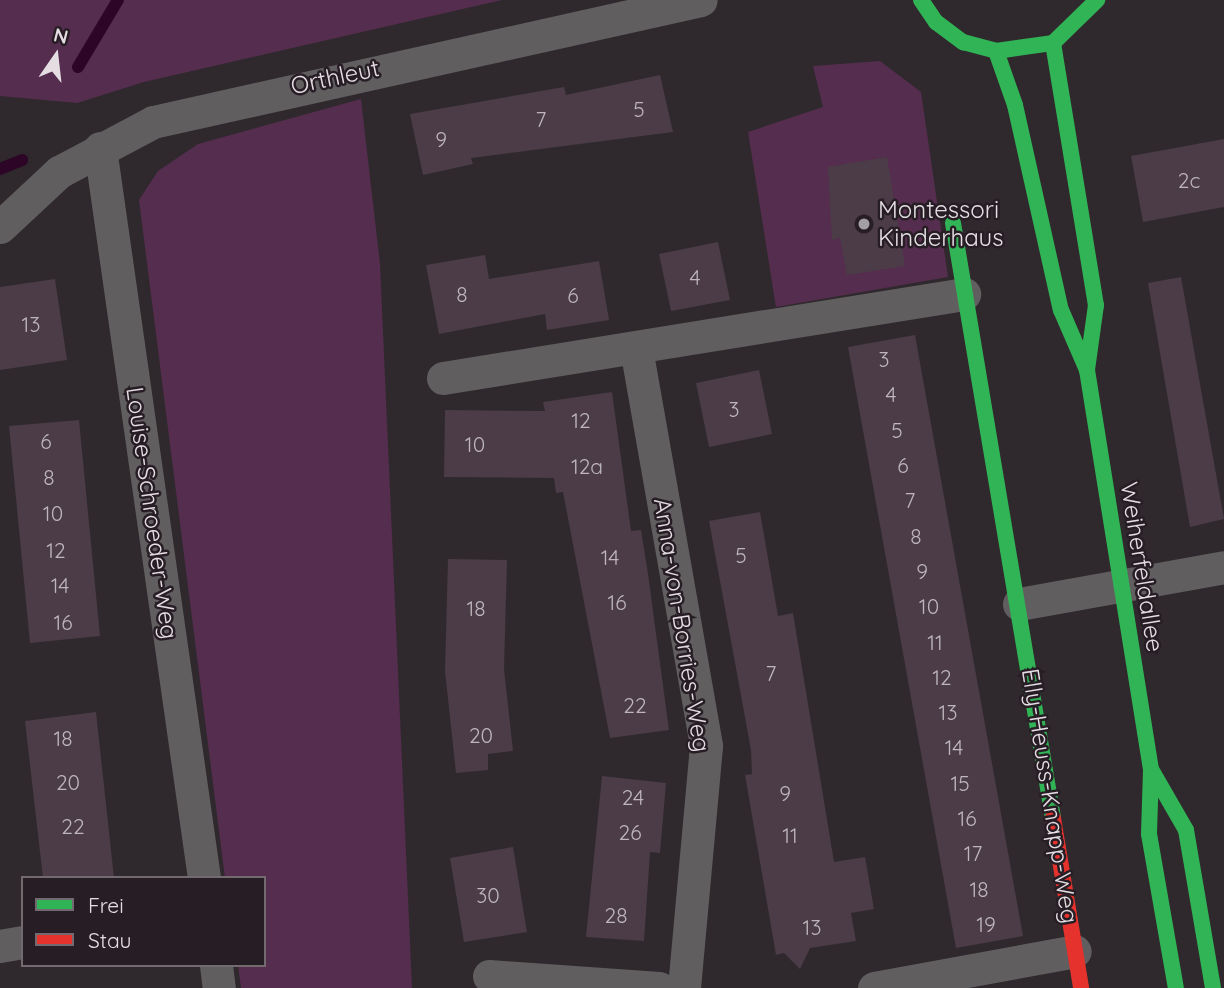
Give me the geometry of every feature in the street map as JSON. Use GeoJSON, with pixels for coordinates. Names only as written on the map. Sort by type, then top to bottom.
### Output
{"type":"FeatureCollection","features":[{"type":"Feature","properties":{"kind":"main road"},"geometry":{"type":"LineString","coordinates":[[921,0],[936,22],[963,42],[996,51],[1053,43],[1075,28],[1097,0]]}},
{"type":"Feature","properties":{"kind":"main road","name":"Weiherfeldallee"},"geometry":{"type":"LineString","coordinates":[[1053,43],[1096,305],[1087,370]]}},
{"type":"Feature","properties":{"kind":"main road","name":"Weiherfeldallee"},"geometry":{"type":"LineString","coordinates":[[996,51],[1015,105],[1060,310],[1087,370],[1151,770],[1149,834],[1177,988]]}},
{"type":"Feature","properties":{"kind":"main road","name":"Elly-Heuss-Knapp-Weg"},"geometry":{"type":"LineString","coordinates":[[953,223],[1019,604],[1081,988]]}},
{"type":"Feature","properties":{"kind":"main road","name":"Weiherfeldallee"},"geometry":{"type":"LineString","coordinates":[[1151,770],[1186,830],[1213,988]]}},
{"type":"Feature","properties":{"kind":"street","name":"Orthleut"},"geometry":{"type":"LineString","coordinates":[[0,227],[59,172],[153,122],[264,93],[701,0]]}},
{"type":"Feature","properties":{"kind":"street","name":"Louise-Schroeder-Weg"},"geometry":{"type":"LineString","coordinates":[[100,148],[204,876]]}},
{"type":"Feature","properties":{"kind":"street"},"geometry":{"type":"LineString","coordinates":[[443,378],[964,294]]}},
{"type":"Feature","properties":{"kind":"street","name":"Anna-von-Borries-Weg"},"geometry":{"type":"LineString","coordinates":[[636,348],[706,746],[684,988]]}},
{"type":"Feature","properties":{"kind":"street"},"geometry":{"type":"LineString","coordinates":[[1019,604],[1224,567]]}},
{"type":"Feature","properties":{"kind":"street"},"geometry":{"type":"LineString","coordinates":[[0,946],[21,942]]}},
{"type":"Feature","properties":{"kind":"street"},"geometry":{"type":"LineString","coordinates":[[874,988],[1075,951]]}},
{"type":"Feature","properties":{"kind":"street"},"geometry":{"type":"LineString","coordinates":[[216,967],[219,988]]}},
{"type":"Feature","properties":{"kind":"street"},"geometry":{"type":"LineString","coordinates":[[489,976],[659,988]]}},
{"type":"Feature","properties":{"kind":"shaded area"},"geometry":{"type":"Polygon","coordinates":[[[0,0],[502,0],[144,82],[77,103],[0,96],[0,0]]]}},
{"type":"Feature","properties":{"kind":"shaded area"},"geometry":{"type":"Polygon","coordinates":[[[880,61],[921,92],[948,277],[776,307],[748,132],[823,107],[813,66],[880,61]]]}},
{"type":"Feature","properties":{"kind":"shaded area"},"geometry":{"type":"Polygon","coordinates":[[[361,99],[380,264],[412,988],[241,988],[238,967],[266,967],[266,876],[225,876],[139,200],[158,171],[198,144],[361,99]]]}},
{"type":"Feature","properties":{"kind":"building"},"geometry":{"type":"Polygon","coordinates":[[[660,75],[673,132],[471,158],[473,164],[423,175],[410,114],[564,87],[566,95],[660,75]]]}},
{"type":"Feature","properties":{"kind":"building"},"geometry":{"type":"Polygon","coordinates":[[[1224,139],[1224,207],[1143,222],[1131,156],[1224,139]]]}},
{"type":"Feature","properties":{"kind":"building","name":"Montessori Kinderhaus"},"geometry":{"type":"Polygon","coordinates":[[[887,157],[905,266],[847,275],[840,238],[832,240],[828,167],[887,157]]]}},
{"type":"Feature","properties":{"kind":"building"},"geometry":{"type":"Polygon","coordinates":[[[718,242],[730,300],[671,311],[659,254],[718,242]]]}},
{"type":"Feature","properties":{"kind":"building"},"geometry":{"type":"Polygon","coordinates":[[[485,255],[489,279],[599,261],[609,320],[547,330],[545,314],[439,334],[426,265],[485,255]]]}},
{"type":"Feature","properties":{"kind":"building"},"geometry":{"type":"Polygon","coordinates":[[[1181,277],[1224,519],[1190,527],[1148,283],[1181,277]]]}},
{"type":"Feature","properties":{"kind":"building"},"geometry":{"type":"Polygon","coordinates":[[[55,279],[67,360],[0,370],[0,287],[55,279]]]}},
{"type":"Feature","properties":{"kind":"building"},"geometry":{"type":"Polygon","coordinates":[[[915,335],[1023,936],[956,948],[848,347],[915,335]]]}},
{"type":"Feature","properties":{"kind":"building"},"geometry":{"type":"Polygon","coordinates":[[[759,370],[772,434],[709,447],[696,383],[759,370]]]}},
{"type":"Feature","properties":{"kind":"building"},"geometry":{"type":"Polygon","coordinates":[[[612,392],[631,531],[641,530],[669,730],[610,738],[563,492],[556,493],[554,478],[444,477],[445,410],[545,411],[543,402],[612,392]]]}},
{"type":"Feature","properties":{"kind":"building"},"geometry":{"type":"Polygon","coordinates":[[[79,420],[100,636],[30,643],[9,426],[79,420]]]}},
{"type":"Feature","properties":{"kind":"building"},"geometry":{"type":"Polygon","coordinates":[[[760,512],[778,616],[793,613],[834,862],[865,857],[874,909],[851,913],[856,941],[810,948],[800,969],[784,953],[776,955],[745,775],[752,774],[751,750],[709,521],[760,512]]]}},
{"type":"Feature","properties":{"kind":"building"},"geometry":{"type":"Polygon","coordinates":[[[448,559],[507,560],[504,669],[513,751],[488,754],[488,770],[456,773],[445,671],[448,559]]]}},
{"type":"Feature","properties":{"kind":"building"},"geometry":{"type":"Polygon","coordinates":[[[96,712],[114,876],[43,876],[25,721],[96,712]]]}},
{"type":"Feature","properties":{"kind":"building"},"geometry":{"type":"Polygon","coordinates":[[[602,776],[666,783],[660,853],[650,852],[644,941],[586,937],[602,776]]]}},
{"type":"Feature","properties":{"kind":"building"},"geometry":{"type":"Polygon","coordinates":[[[513,847],[527,932],[464,942],[450,858],[513,847]]]}},
{"type":"Feature","properties":{"kind":"waterway"},"geometry":{"type":"LineString","coordinates":[[78,67],[118,0]]}},
{"type":"Feature","properties":{"kind":"waterway"},"geometry":{"type":"LineString","coordinates":[[0,169],[22,160]]}},
{"type":"Feature","properties":{"kind":"traffic: fast"},"geometry":{"type":"LineString","coordinates":[[921,0],[936,22],[963,42],[996,51],[1053,43],[1097,0]]}},
{"type":"Feature","properties":{"kind":"traffic: fast"},"geometry":{"type":"LineString","coordinates":[[1053,43],[1096,305],[1087,370]]}},
{"type":"Feature","properties":{"kind":"traffic: fast"},"geometry":{"type":"LineString","coordinates":[[996,51],[1015,105],[1061,310],[1087,370],[1151,770],[1149,834],[1176,988]]}},
{"type":"Feature","properties":{"kind":"traffic: fast"},"geometry":{"type":"LineString","coordinates":[[953,223],[1053,818]]}},
{"type":"Feature","properties":{"kind":"traffic: fast"},"geometry":{"type":"LineString","coordinates":[[1152,771],[1186,830],[1213,988]]}},
{"type":"Feature","properties":{"kind":"traffic: jam"},"geometry":{"type":"LineString","coordinates":[[1053,818],[1081,988]]}},
{"type":"Feature","properties":{"kind":"place","name":"Montessori Kinderhaus"},"geometry":{"type":"Point","coordinates":[864,224]}}]}
